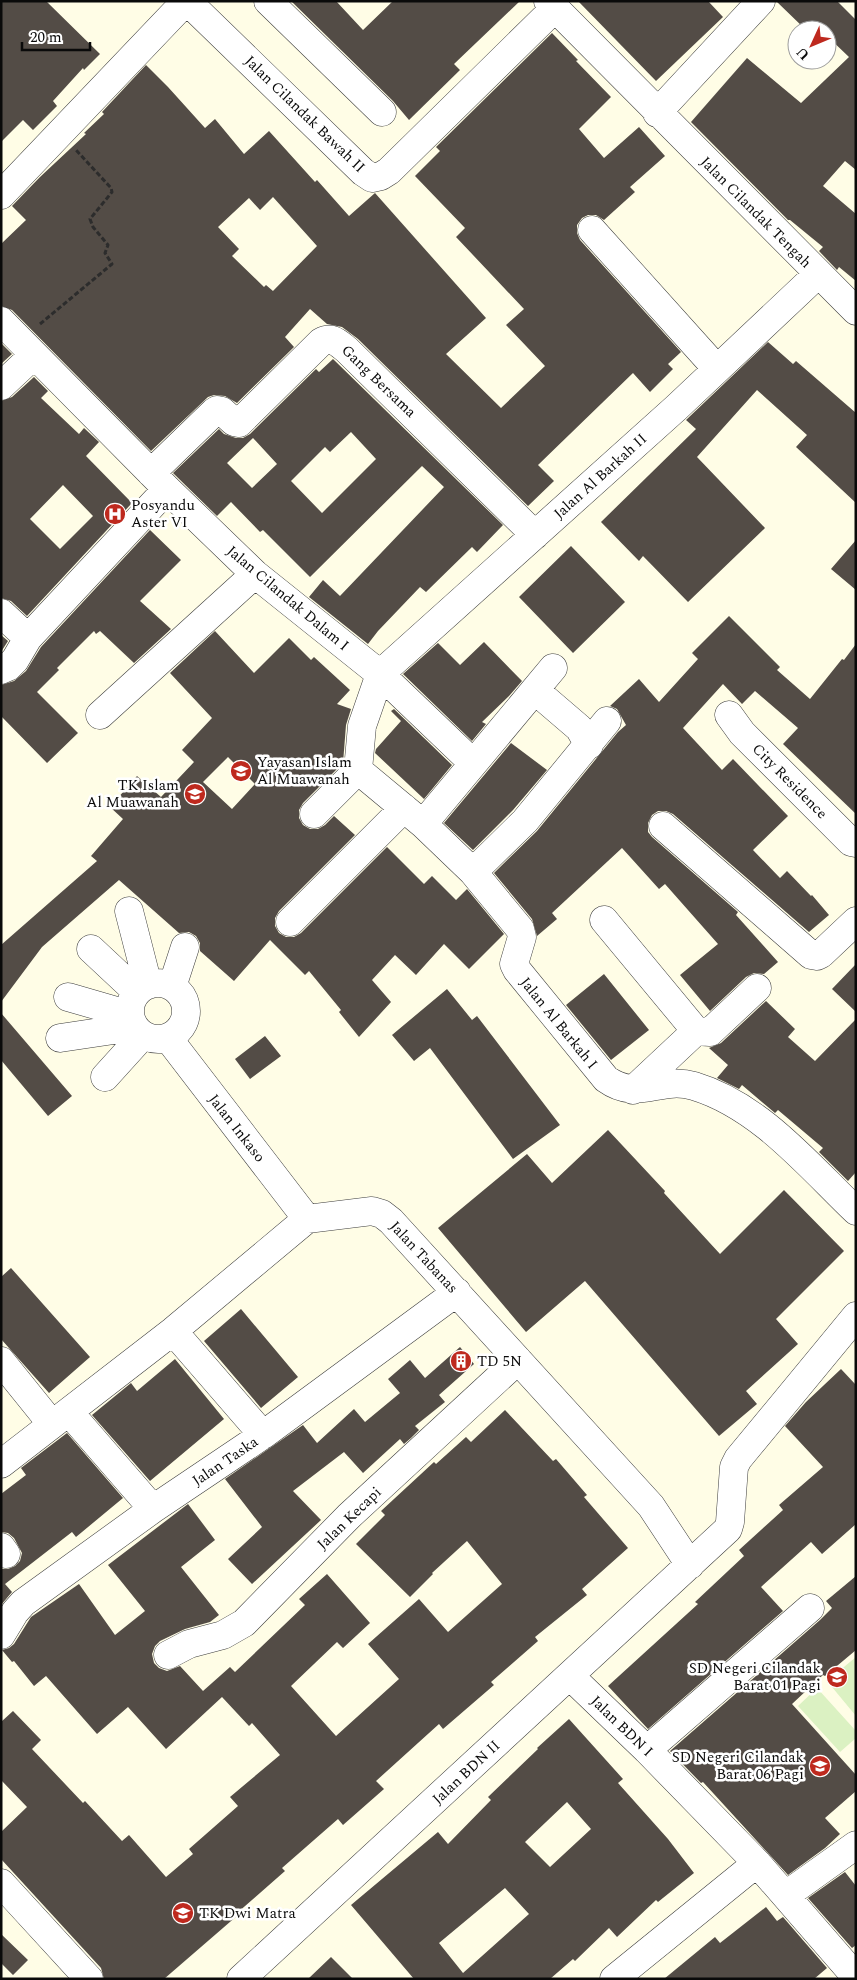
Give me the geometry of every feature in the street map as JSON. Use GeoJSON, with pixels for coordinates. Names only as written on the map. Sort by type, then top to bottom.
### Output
{"type":"FeatureCollection","features":[{"type":"Feature","properties":{"kind":"street","name":"Jalan Cilandak Bawah II"},"geometry":{"type":"LineString","coordinates":[[186,1],[363,172],[372,178],[381,176],[389,171],[551,5]]}},
{"type":"Feature","properties":{"kind":"street"},"geometry":{"type":"LineString","coordinates":[[1,195],[186,1]]}},
{"type":"Feature","properties":{"kind":"street"},"geometry":{"type":"LineString","coordinates":[[268,1],[382,112]]}},
{"type":"Feature","properties":{"kind":"street"},"geometry":{"type":"LineString","coordinates":[[658,113],[761,1]]}},
{"type":"Feature","properties":{"kind":"street","name":"Jalan Cilandak Tengah"},"geometry":{"type":"LineString","coordinates":[[551,5],[856,311]]}},
{"type":"Feature","properties":{"kind":"street"},"geometry":{"type":"LineString","coordinates":[[592,230],[717,369]]}},
{"type":"Feature","properties":{"kind":"street","name":"Jalan Al Barkah II"},"geometry":{"type":"LineString","coordinates":[[380,674],[717,369],[818,274]]}},
{"type":"Feature","properties":{"kind":"street","name":"Jalan Cilandak Dalam I"},"geometry":{"type":"LineString","coordinates":[[1,321],[159,481],[255,574],[380,674],[474,763]]}},
{"type":"Feature","properties":{"kind":"street","name":"Gang Bersama"},"geometry":{"type":"LineString","coordinates":[[159,481],[214,412],[217,410],[222,411],[234,422],[239,422],[321,342],[328,338],[333,339],[354,356],[535,534]]}},
{"type":"Feature","properties":{"kind":"street"},"geometry":{"type":"LineString","coordinates":[[1,386],[27,348]]}},
{"type":"Feature","properties":{"kind":"street"},"geometry":{"type":"LineString","coordinates":[[1,670],[15,660],[28,638],[159,481]]}},
{"type":"Feature","properties":{"kind":"street"},"geometry":{"type":"LineString","coordinates":[[100,715],[255,574]]}},
{"type":"Feature","properties":{"kind":"street"},"geometry":{"type":"LineString","coordinates":[[1,613],[28,638]]}},
{"type":"Feature","properties":{"kind":"street"},"geometry":{"type":"LineString","coordinates":[[290,922],[474,763],[553,668]]}},
{"type":"Feature","properties":{"kind":"street"},"geometry":{"type":"LineString","coordinates":[[314,814],[358,770],[362,726],[380,674]]}},
{"type":"Feature","properties":{"kind":"street"},"geometry":{"type":"LineString","coordinates":[[544,698],[579,728],[589,745]]}},
{"type":"Feature","properties":{"kind":"street","name":"City Residence"},"geometry":{"type":"LineString","coordinates":[[729,714],[742,733],[851,842],[856,843]]}},
{"type":"Feature","properties":{"kind":"street"},"geometry":{"type":"LineString","coordinates":[[473,872],[525,821],[608,721]]}},
{"type":"Feature","properties":{"kind":"street","name":"Jalan Al Barkah I"},"geometry":{"type":"LineString","coordinates":[[358,770],[413,816],[473,872],[522,932],[514,958],[517,970],[606,1078],[613,1084],[633,1090]]}},
{"type":"Feature","properties":{"kind":"street"},"geometry":{"type":"LineString","coordinates":[[663,826],[811,955],[817,956],[821,954],[856,921]]}},
{"type":"Feature","properties":{"kind":"street"},"geometry":{"type":"LineString","coordinates":[[129,911],[147,1011]]}},
{"type":"Feature","properties":{"kind":"street"},"geometry":{"type":"LineString","coordinates":[[604,920],[696,1031],[710,1032],[757,988]]}},
{"type":"Feature","properties":{"kind":"street"},"geometry":{"type":"LineString","coordinates":[[105,1078],[185,948]]}},
{"type":"Feature","properties":{"kind":"street"},"geometry":{"type":"LineString","coordinates":[[91,949],[147,1011]]}},
{"type":"Feature","properties":{"kind":"street"},"geometry":{"type":"LineString","coordinates":[[68,997],[147,1011]]}},
{"type":"Feature","properties":{"kind":"street"},"geometry":{"type":"LineString","coordinates":[[60,1038],[147,1011]]}},
{"type":"Feature","properties":{"kind":"street","name":"Jalan Inkaso"},"geometry":{"type":"LineString","coordinates":[[147,1011],[307,1219]]}},
{"type":"Feature","properties":{"kind":"street"},"geometry":{"type":"LineString","coordinates":[[633,1090],[696,1031]]}},
{"type":"Feature","properties":{"kind":"street"},"geometry":{"type":"LineString","coordinates":[[633,1090],[674,1083],[692,1086],[724,1098],[762,1123],[782,1140],[856,1211]]}},
{"type":"Feature","properties":{"kind":"street","name":"Jalan Tabanas"},"geometry":{"type":"LineString","coordinates":[[307,1219],[372,1211],[382,1214],[457,1292],[651,1506],[690,1564]]}},
{"type":"Feature","properties":{"kind":"street"},"geometry":{"type":"LineString","coordinates":[[8,1450],[60,1418],[173,1331],[307,1219]]}},
{"type":"Feature","properties":{"kind":"street","name":"Jalan Taska"},"geometry":{"type":"LineString","coordinates":[[1,1635],[23,1603],[153,1508],[263,1436],[457,1292]]}},
{"type":"Feature","properties":{"kind":"street","name":"Jalan BDN II"},"geometry":{"type":"LineString","coordinates":[[241,1979],[728,1529],[734,1467],[738,1459],[856,1316]]}},
{"type":"Feature","properties":{"kind":"street"},"geometry":{"type":"LineString","coordinates":[[173,1331],[263,1436]]}},
{"type":"Feature","properties":{"kind":"street","name":"Jalan Kecapi"},"geometry":{"type":"LineString","coordinates":[[168,1656],[190,1644],[223,1636],[244,1624],[349,1516],[518,1360]]}},
{"type":"Feature","properties":{"kind":"street"},"geometry":{"type":"LineString","coordinates":[[1,1362],[153,1508]]}},
{"type":"Feature","properties":{"kind":"street"},"geometry":{"type":"LineString","coordinates":[[647,1750],[810,1608]]}},
{"type":"Feature","properties":{"kind":"street","name":"Jalan BDN I"},"geometry":{"type":"LineString","coordinates":[[570,1676],[647,1750],[757,1863],[856,1977]]}},
{"type":"Feature","properties":{"kind":"street"},"geometry":{"type":"LineString","coordinates":[[786,1895],[856,1845]]}},
{"type":"Feature","properties":{"kind":"street"},"geometry":{"type":"LineString","coordinates":[[614,1979],[757,1863]]}},
{"type":"Feature","properties":{"kind":"street"},"geometry":{"type":"LineString","coordinates":[[1,1883],[89,1979]]}},
{"type":"Feature","properties":{"kind":"path"},"geometry":{"type":"LineString","coordinates":[[27,348],[112,264],[105,252],[108,245],[93,227],[90,219],[112,192],[111,188],[84,157],[59,133]]}},
{"type":"Feature","properties":{"kind":"green space"},"geometry":{"type":"Polygon","coordinates":[[[856,1657],[856,1716],[827,1681],[856,1657]]]}},
{"type":"Feature","properties":{"kind":"green space"},"geometry":{"type":"Polygon","coordinates":[[[817,1688],[856,1731],[856,1738],[840,1752],[798,1706],[817,1688]]]}},
{"type":"Feature","properties":{"kind":"building"},"geometry":{"type":"Polygon","coordinates":[[[1,1],[46,1],[100,54],[84,70],[83,68],[53,101],[57,106],[33,130],[23,120],[1,142],[1,1]]]}},
{"type":"Feature","properties":{"kind":"building"},"geometry":{"type":"Polygon","coordinates":[[[291,1],[336,1],[363,30],[393,1],[520,1],[454,64],[460,70],[409,120],[393,101],[291,1]]]}},
{"type":"Feature","properties":{"kind":"building"},"geometry":{"type":"Polygon","coordinates":[[[578,1],[708,1],[723,17],[656,81],[578,1]]]}},
{"type":"Feature","properties":{"kind":"building"},"geometry":{"type":"Polygon","coordinates":[[[776,1],[837,1],[856,20],[856,170],[845,161],[823,186],[856,214],[856,281],[839,267],[837,270],[819,251],[823,247],[788,220],[691,122],[747,58],[801,103],[849,57],[837,46],[837,20],[796,20],[776,1]]]}},
{"type":"Feature","properties":{"kind":"building"},"geometry":{"type":"Polygon","coordinates":[[[552,33],[611,97],[579,129],[604,158],[639,127],[665,156],[630,187],[635,192],[604,220],[596,215],[588,215],[582,218],[577,225],[577,233],[580,240],[681,352],[668,364],[673,369],[650,392],[633,373],[538,465],[554,481],[528,506],[358,339],[342,327],[327,324],[310,309],[285,337],[294,347],[237,403],[225,396],[214,395],[208,397],[151,451],[12,310],[1,306],[1,244],[26,220],[12,206],[86,134],[84,133],[104,114],[102,112],[146,65],[205,128],[215,119],[244,154],[269,131],[349,216],[375,193],[486,318],[446,354],[501,408],[545,366],[506,325],[524,309],[456,237],[465,228],[415,176],[440,151],[436,147],[552,33]],[[273,197],[260,210],[249,198],[218,227],[239,249],[232,256],[264,287],[266,285],[273,291],[317,246],[273,197]]]}},
{"type":"Feature","properties":{"kind":"building"},"geometry":{"type":"Polygon","coordinates":[[[768,342],[793,364],[796,361],[856,413],[856,503],[796,447],[807,435],[757,390],[697,457],[765,528],[688,602],[643,556],[639,561],[601,522],[696,429],[686,420],[768,342]]]}},
{"type":"Feature","properties":{"kind":"building"},"geometry":{"type":"Polygon","coordinates":[[[1,343],[12,354],[1,364],[1,343]]]}},
{"type":"Feature","properties":{"kind":"building"},"geometry":{"type":"Polygon","coordinates":[[[333,359],[503,525],[477,552],[472,547],[426,592],[420,587],[368,644],[309,597],[323,580],[340,596],[444,487],[422,466],[310,577],[263,530],[260,532],[231,502],[217,516],[173,473],[219,429],[224,434],[236,438],[243,438],[250,434],[316,369],[319,372],[333,359]],[[351,432],[330,452],[325,447],[291,481],[322,513],[376,459],[351,432]],[[253,438],[227,463],[252,488],[277,464],[253,438]]]}},
{"type":"Feature","properties":{"kind":"building"},"geometry":{"type":"Polygon","coordinates":[[[34,377],[48,391],[41,398],[79,434],[84,428],[99,442],[86,456],[132,503],[27,616],[11,601],[1,598],[1,401],[12,397],[34,377]],[[63,485],[30,519],[60,549],[93,516],[63,485]]]}},
{"type":"Feature","properties":{"kind":"building"},"geometry":{"type":"Polygon","coordinates":[[[150,530],[181,560],[140,601],[171,629],[134,663],[100,631],[96,634],[94,631],[57,668],[59,670],[37,692],[78,733],[47,763],[1,716],[1,685],[14,681],[26,671],[41,647],[150,530]]]}},
{"type":"Feature","properties":{"kind":"building"},"geometry":{"type":"Polygon","coordinates":[[[856,540],[856,590],[831,569],[856,540]]]}},
{"type":"Feature","properties":{"kind":"building"},"geometry":{"type":"Polygon","coordinates":[[[571,546],[625,602],[573,653],[519,597],[571,546]]]}},
{"type":"Feature","properties":{"kind":"building"},"geometry":{"type":"Polygon","coordinates":[[[729,616],[780,667],[777,670],[810,699],[856,644],[856,814],[783,744],[798,728],[755,691],[742,704],[723,684],[683,728],[722,770],[733,759],[788,816],[753,850],[780,878],[787,871],[812,895],[829,915],[809,932],[673,814],[666,811],[658,811],[652,815],[648,823],[648,832],[652,837],[738,912],[736,915],[778,962],[764,974],[754,973],[746,977],[710,1011],[680,975],[718,944],[665,884],[659,889],[622,848],[552,913],[557,919],[537,936],[532,919],[494,873],[537,831],[618,732],[626,725],[617,709],[610,706],[639,679],[659,702],[698,659],[692,653],[729,616]]]}},
{"type":"Feature","properties":{"kind":"building"},"geometry":{"type":"Polygon","coordinates":[[[215,631],[254,673],[289,638],[311,660],[314,657],[350,690],[337,704],[351,709],[346,725],[343,763],[303,803],[299,810],[299,818],[303,825],[310,829],[318,829],[334,816],[355,835],[279,911],[275,918],[275,926],[279,933],[286,937],[294,937],[301,933],[387,847],[424,884],[432,876],[456,900],[467,889],[504,934],[469,969],[444,944],[416,975],[395,955],[372,980],[391,1002],[359,1037],[339,1012],[341,1010],[309,971],[305,975],[270,940],[234,981],[200,951],[200,943],[196,936],[189,932],[179,933],[119,880],[42,947],[1,1002],[1,945],[97,861],[91,856],[123,819],[110,807],[137,776],[161,797],[194,762],[182,750],[212,718],[170,673],[215,631]],[[228,757],[203,782],[232,809],[255,784],[228,757]]]}},
{"type":"Feature","properties":{"kind":"building"},"geometry":{"type":"Polygon","coordinates":[[[1,635],[8,641],[1,652],[1,635]]]}},
{"type":"Feature","properties":{"kind":"building"},"geometry":{"type":"Polygon","coordinates":[[[484,642],[522,681],[482,722],[486,724],[472,741],[403,674],[438,643],[460,665],[484,642]]]}},
{"type":"Feature","properties":{"kind":"building"},"geometry":{"type":"Polygon","coordinates":[[[394,709],[452,765],[424,799],[375,753],[376,749],[401,721],[391,711],[394,709]]]}},
{"type":"Feature","properties":{"kind":"building"},"geometry":{"type":"Polygon","coordinates":[[[511,743],[547,770],[513,810],[473,850],[444,823],[511,743]]]}},
{"type":"Feature","properties":{"kind":"building"},"geometry":{"type":"Polygon","coordinates":[[[856,964],[856,1012],[832,989],[856,964]]]}},
{"type":"Feature","properties":{"kind":"building"},"geometry":{"type":"Polygon","coordinates":[[[604,974],[649,1030],[611,1060],[566,1005],[604,974]]]}},
{"type":"Feature","properties":{"kind":"building"},"geometry":{"type":"Polygon","coordinates":[[[447,989],[472,1020],[477,1016],[560,1125],[513,1159],[430,1048],[414,1061],[392,1035],[447,989]]]}},
{"type":"Feature","properties":{"kind":"building"},"geometry":{"type":"Polygon","coordinates":[[[766,1001],[795,1029],[788,1037],[815,1061],[856,1019],[856,1172],[848,1181],[819,1152],[823,1148],[778,1110],[775,1113],[742,1085],[739,1089],[717,1078],[728,1065],[709,1048],[721,1043],[766,1001]]]}},
{"type":"Feature","properties":{"kind":"building"},"geometry":{"type":"Polygon","coordinates":[[[1,1013],[72,1096],[48,1116],[1,1060],[1,1013]]]}},
{"type":"Feature","properties":{"kind":"building"},"geometry":{"type":"Polygon","coordinates":[[[265,1036],[281,1056],[250,1079],[235,1059],[265,1036]]]}},
{"type":"Feature","properties":{"kind":"building"},"geometry":{"type":"Polygon","coordinates":[[[608,1130],[720,1254],[784,1190],[844,1251],[776,1319],[798,1344],[746,1391],[757,1404],[719,1436],[585,1281],[526,1332],[438,1228],[527,1154],[552,1183],[608,1130]]]}},
{"type":"Feature","properties":{"kind":"building"},"geometry":{"type":"Polygon","coordinates":[[[11,1268],[90,1357],[49,1393],[1,1339],[1,1277],[11,1268]]]}},
{"type":"Feature","properties":{"kind":"building"},"geometry":{"type":"Polygon","coordinates":[[[241,1309],[298,1377],[261,1408],[204,1341],[241,1309]]]}},
{"type":"Feature","properties":{"kind":"building"},"geometry":{"type":"Polygon","coordinates":[[[460,1347],[474,1364],[439,1395],[445,1402],[415,1426],[419,1430],[411,1438],[404,1444],[400,1439],[363,1473],[344,1452],[293,1491],[321,1520],[252,1584],[228,1559],[262,1527],[225,1479],[303,1425],[317,1443],[354,1409],[365,1422],[400,1393],[388,1379],[410,1360],[425,1378],[460,1347]]]}},
{"type":"Feature","properties":{"kind":"building"},"geometry":{"type":"Polygon","coordinates":[[[175,1359],[224,1419],[150,1481],[92,1415],[131,1383],[137,1391],[175,1359]]]}},
{"type":"Feature","properties":{"kind":"building"},"geometry":{"type":"Polygon","coordinates":[[[841,1369],[856,1385],[856,1524],[822,1554],[811,1542],[761,1587],[783,1611],[648,1729],[608,1686],[698,1604],[695,1602],[744,1556],[739,1550],[783,1510],[779,1505],[823,1467],[785,1426],[806,1402],[841,1369]]]}},
{"type":"Feature","properties":{"kind":"building"},"geometry":{"type":"Polygon","coordinates":[[[505,1410],[553,1461],[556,1459],[587,1495],[584,1497],[628,1548],[582,1589],[587,1595],[535,1637],[538,1641],[491,1682],[494,1685],[443,1729],[439,1724],[376,1781],[384,1789],[343,1825],[338,1819],[282,1868],[285,1871],[237,1913],[238,1915],[164,1979],[104,1979],[101,1968],[1,1859],[1,1832],[27,1807],[1,1780],[1,1722],[13,1711],[41,1740],[32,1749],[83,1803],[85,1801],[122,1841],[129,1835],[166,1877],[193,1854],[189,1849],[238,1806],[230,1797],[280,1755],[252,1723],[249,1726],[222,1697],[166,1749],[128,1707],[97,1734],[46,1676],[34,1686],[14,1661],[12,1662],[2,1650],[14,1644],[31,1617],[79,1584],[115,1635],[145,1611],[108,1565],[188,1504],[215,1540],[181,1567],[219,1615],[210,1622],[185,1629],[160,1641],[155,1646],[152,1654],[154,1663],[159,1668],[167,1671],[180,1666],[203,1691],[230,1667],[235,1672],[305,1605],[299,1599],[327,1574],[370,1623],[343,1648],[337,1642],[291,1686],[336,1736],[399,1679],[368,1644],[419,1599],[448,1632],[502,1584],[467,1541],[432,1573],[410,1597],[356,1544],[385,1515],[381,1511],[434,1462],[436,1464],[466,1437],[471,1442],[505,1410]]]}},
{"type":"Feature","properties":{"kind":"building"},"geometry":{"type":"Polygon","coordinates":[[[67,1433],[123,1498],[76,1537],[72,1532],[5,1584],[12,1592],[1,1605],[1,1569],[15,1566],[20,1561],[22,1553],[14,1538],[8,1533],[1,1532],[1,1494],[26,1475],[21,1468],[67,1433]]]}},
{"type":"Feature","properties":{"kind":"building"},"geometry":{"type":"Polygon","coordinates":[[[856,1576],[856,1650],[825,1676],[823,1675],[792,1704],[856,1775],[856,1791],[825,1818],[840,1834],[825,1848],[788,1875],[703,1782],[701,1783],[670,1751],[820,1620],[832,1608],[826,1601],[856,1576]]]}},
{"type":"Feature","properties":{"kind":"building"},"geometry":{"type":"Polygon","coordinates":[[[569,1719],[623,1779],[618,1783],[668,1839],[694,1873],[658,1902],[656,1900],[617,1937],[609,1928],[575,1961],[573,1959],[550,1979],[414,1979],[351,1905],[438,1832],[448,1844],[491,1800],[488,1797],[569,1719]],[[567,1802],[525,1842],[550,1867],[591,1829],[567,1802]],[[505,1888],[439,1943],[463,1973],[529,1914],[505,1888]]]}},
{"type":"Feature","properties":{"kind":"building"},"geometry":{"type":"Polygon","coordinates":[[[845,1872],[856,1886],[856,1945],[852,1948],[808,1898],[845,1872]]]}},
{"type":"Feature","properties":{"kind":"building"},"geometry":{"type":"Polygon","coordinates":[[[766,1907],[777,1921],[783,1917],[827,1968],[814,1979],[664,1979],[715,1937],[720,1943],[766,1907]]]}},
{"type":"Feature","properties":{"kind":"building"},"geometry":{"type":"Polygon","coordinates":[[[1,1934],[28,1960],[13,1975],[1,1963],[1,1934]]]}},
{"type":"Feature","properties":{"kind":"building"},"geometry":{"type":"Polygon","coordinates":[[[331,1957],[353,1979],[308,1979],[331,1957]]]}},
{"type":"Feature","properties":{"kind":"place","name":"Posyandu Aster VI"},"geometry":{"type":"Point","coordinates":[115,514]}},
{"type":"Feature","properties":{"kind":"place","name":"Yayasan Islam Al Muawanah"},"geometry":{"type":"Point","coordinates":[241,771]}},
{"type":"Feature","properties":{"kind":"place","name":"TK Islam Al Muawanah"},"geometry":{"type":"Point","coordinates":[195,794]}},
{"type":"Feature","properties":{"kind":"place","name":"TD 5N"},"geometry":{"type":"Point","coordinates":[461,1361]}},
{"type":"Feature","properties":{"kind":"place","name":"SD Negeri Cilandak Barat 01 Pagi"},"geometry":{"type":"Point","coordinates":[837,1677]}},
{"type":"Feature","properties":{"kind":"place","name":"SD Negeri Cilandak Barat 06 Pagi"},"geometry":{"type":"Point","coordinates":[820,1766]}},
{"type":"Feature","properties":{"kind":"place","name":"TK Dwi Matra"},"geometry":{"type":"Point","coordinates":[183,1913]}}]}
